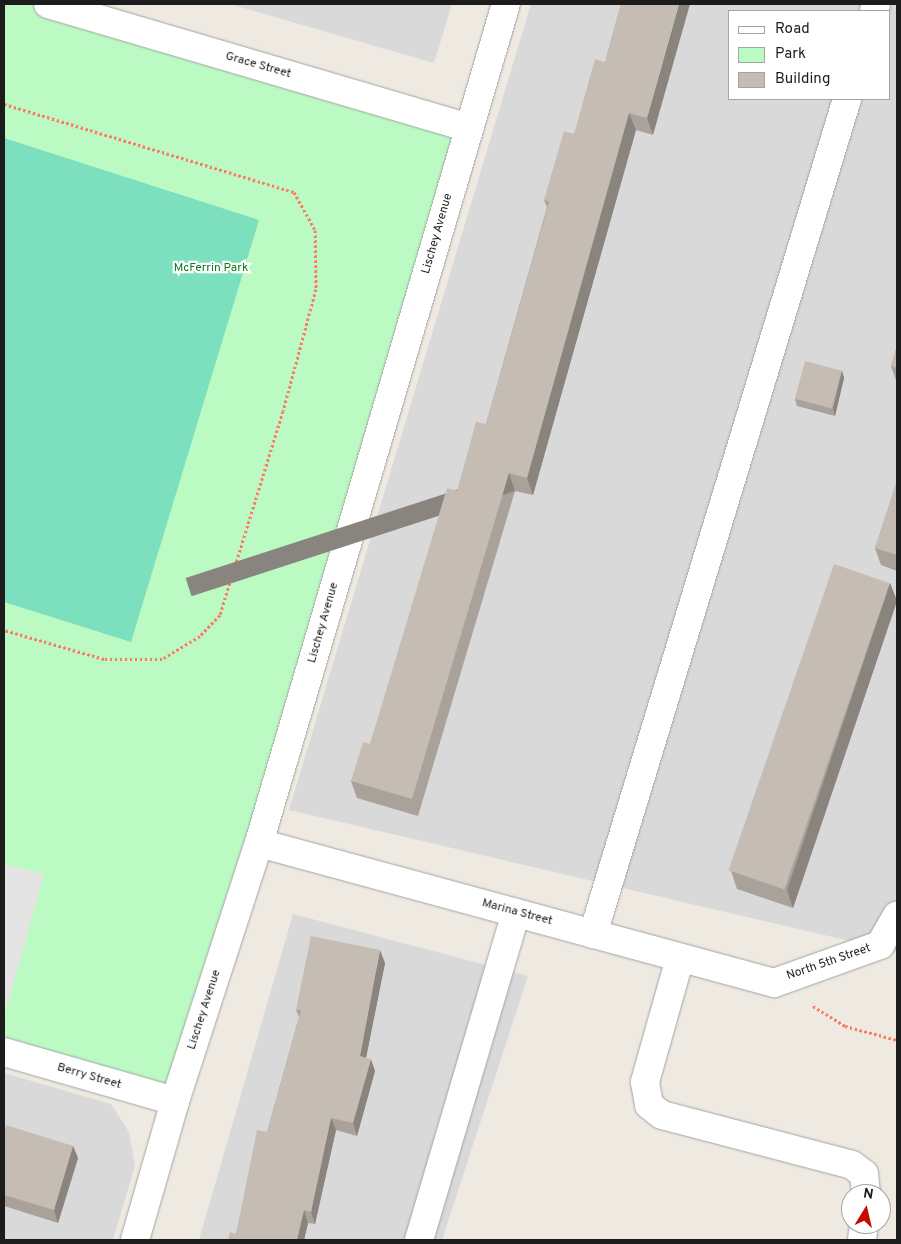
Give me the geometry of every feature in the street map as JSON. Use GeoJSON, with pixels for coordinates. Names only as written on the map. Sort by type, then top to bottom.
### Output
{"type":"FeatureCollection","features":[{"type":"Feature","properties":{"kind":"street","name":"Grace Street"},"geometry":{"type":"LineString","coordinates":[[48,4],[469,128]]}},
{"type":"Feature","properties":{"kind":"street","name":"Lischey Avenue"},"geometry":{"type":"LineString","coordinates":[[135,1240],[175,1101],[259,843],[506,4]]}},
{"type":"Feature","properties":{"kind":"street"},"geometry":{"type":"LineString","coordinates":[[593,934],[847,100]]}},
{"type":"Feature","properties":{"kind":"street","name":"Marina Street"},"geometry":{"type":"LineString","coordinates":[[259,843],[774,983]]}},
{"type":"Feature","properties":{"kind":"street"},"geometry":{"type":"LineString","coordinates":[[419,1240],[516,913]]}},
{"type":"Feature","properties":{"kind":"street","name":"North 5th Street"},"geometry":{"type":"LineString","coordinates":[[774,983],[880,945],[897,916]]}},
{"type":"Feature","properties":{"kind":"street"},"geometry":{"type":"LineString","coordinates":[[680,958],[645,1082],[649,1105],[662,1115],[852,1165],[864,1174],[865,1184]]}},
{"type":"Feature","properties":{"kind":"street","name":"Berry Street"},"geometry":{"type":"LineString","coordinates":[[4,1052],[175,1101]]}},
{"type":"Feature","properties":{"kind":"path"},"geometry":{"type":"LineString","coordinates":[[4,104],[294,192],[315,230],[316,289],[283,411],[220,615],[200,636],[162,659],[104,659],[4,630]]}},
{"type":"Feature","properties":{"kind":"path"},"geometry":{"type":"LineString","coordinates":[[774,983],[845,1026],[897,1040]]}},
{"type":"Feature","properties":{"kind":"shaded area"},"geometry":{"type":"Polygon","coordinates":[[[230,4],[452,4],[434,63],[230,4]]]}},
{"type":"Feature","properties":{"kind":"shaded area"},"geometry":{"type":"Polygon","coordinates":[[[531,4],[897,4],[897,952],[289,810],[531,4]]]}},
{"type":"Feature","properties":{"kind":"shaded area"},"geometry":{"type":"Polygon","coordinates":[[[4,864],[44,874],[6,1011],[4,1011],[4,864]]]}},
{"type":"Feature","properties":{"kind":"shaded area"},"geometry":{"type":"Polygon","coordinates":[[[293,914],[528,976],[442,1240],[199,1240],[293,914]]]}},
{"type":"Feature","properties":{"kind":"shaded area"},"geometry":{"type":"Polygon","coordinates":[[[4,1073],[111,1104],[129,1132],[135,1166],[113,1240],[4,1240],[4,1073]]]}},
{"type":"Feature","properties":{"kind":"green space","name":"McFerrin Park"},"geometry":{"type":"Polygon","coordinates":[[[4,4],[39,4],[469,128],[175,1101],[4,1052],[4,4]]]}},
{"type":"Feature","properties":{"kind":"green space"},"geometry":{"type":"Polygon","coordinates":[[[4,138],[259,220],[131,642],[4,602],[4,138]]]}},
{"type":"Feature","properties":{"kind":"building"},"geometry":{"type":"Polygon","coordinates":[[[621,4],[679,4],[647,118],[629,113],[527,478],[509,473],[412,799],[351,781],[363,742],[370,744],[447,488],[457,491],[476,422],[486,424],[549,202],[544,200],[564,131],[574,134],[595,59],[605,62],[621,4]]]}},
{"type":"Feature","properties":{"kind":"building"},"geometry":{"type":"Polygon","coordinates":[[[897,346],[897,368],[891,366],[897,346]]]}},
{"type":"Feature","properties":{"kind":"building"},"geometry":{"type":"Polygon","coordinates":[[[805,361],[842,371],[832,409],[795,399],[805,361]]]}},
{"type":"Feature","properties":{"kind":"building"},"geometry":{"type":"Polygon","coordinates":[[[897,481],[897,555],[875,548],[897,481]]]}},
{"type":"Feature","properties":{"kind":"building"},"geometry":{"type":"Polygon","coordinates":[[[834,564],[890,583],[784,890],[729,870],[834,564]]]}},
{"type":"Feature","properties":{"kind":"building"},"geometry":{"type":"Polygon","coordinates":[[[311,936],[380,950],[360,1056],[371,1059],[353,1123],[331,1118],[311,1212],[304,1210],[297,1240],[228,1240],[230,1232],[236,1234],[257,1130],[267,1132],[301,1010],[296,1010],[311,936]]]}},
{"type":"Feature","properties":{"kind":"building"},"geometry":{"type":"Polygon","coordinates":[[[6,1125],[73,1146],[54,1210],[4,1195],[4,1128],[6,1128],[6,1125]]]}}]}
